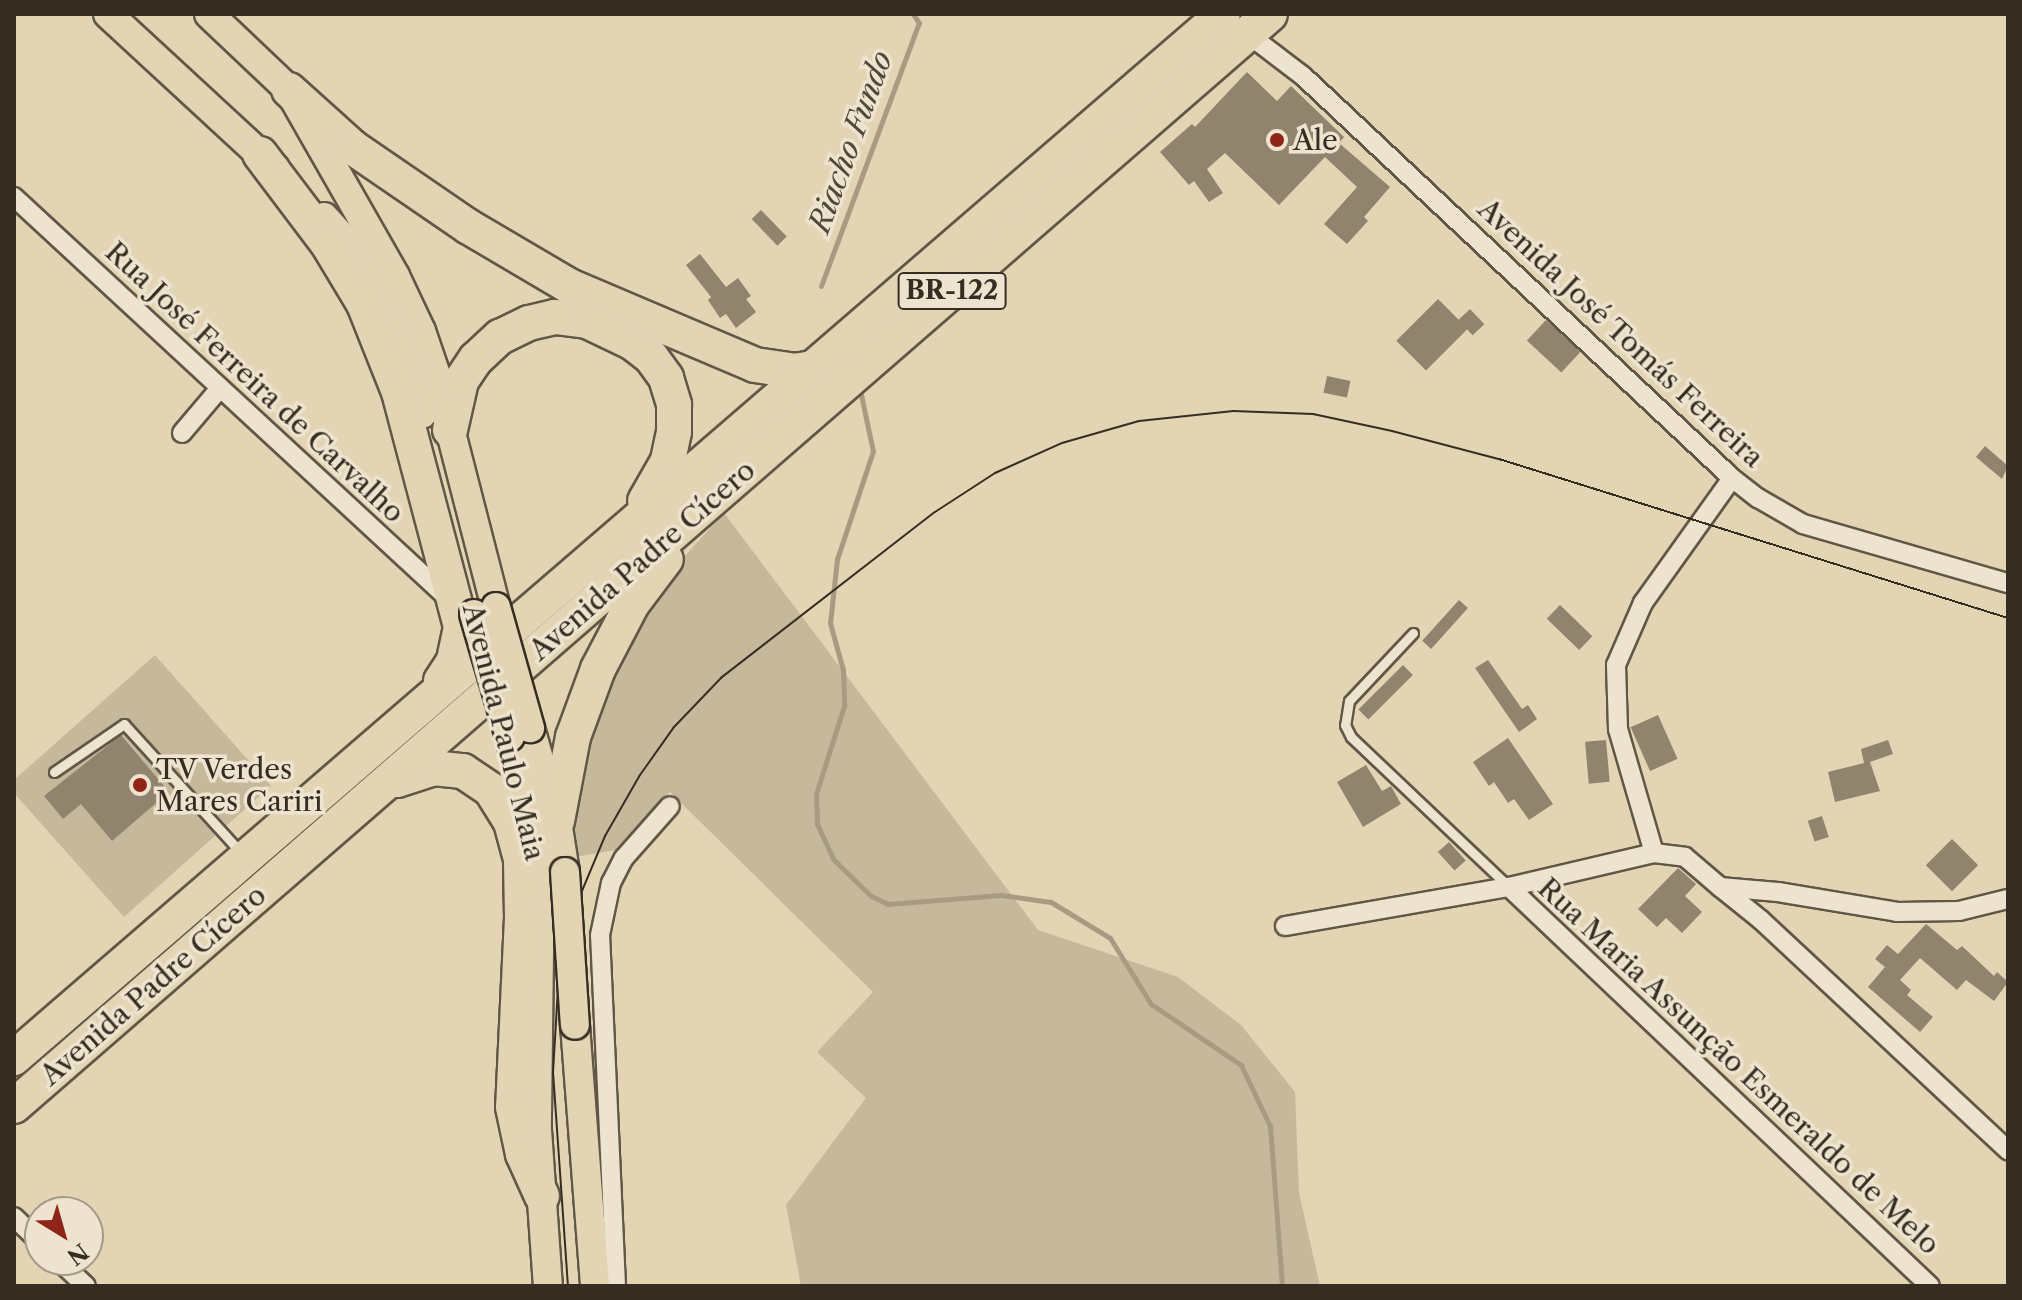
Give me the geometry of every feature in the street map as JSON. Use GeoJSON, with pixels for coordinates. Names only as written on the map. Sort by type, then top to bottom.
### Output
{"type":"FeatureCollection","features":[{"type":"Feature","properties":{"kind":"highway","name":"Avenida Padre Cícero"},"geometry":{"type":"LineString","coordinates":[[14,1058],[611,541],[817,367],[1247,21]]}},
{"type":"Feature","properties":{"kind":"highway","name":"Avenida Padre Cícero"},"geometry":{"type":"LineString","coordinates":[[14,1106],[726,488],[1247,21]]}},
{"type":"Feature","properties":{"kind":"highway"},"geometry":{"type":"LineString","coordinates":[[289,90],[352,147],[469,227],[569,286],[755,365],[795,371],[817,367]]}},
{"type":"Feature","properties":{"kind":"highway"},"geometry":{"type":"LineString","coordinates":[[260,154],[328,244],[364,304],[399,392],[476,609],[461,627],[454,661],[426,702]]}},
{"type":"Feature","properties":{"kind":"highway"},"geometry":{"type":"LineString","coordinates":[[450,430],[461,381],[476,359],[500,337],[529,323],[555,317],[587,321],[633,343],[651,357],[666,378],[674,405],[674,432],[668,461],[647,499],[611,541]]}},
{"type":"Feature","properties":{"kind":"highway"},"geometry":{"type":"LineString","coordinates":[[557,821],[573,737],[598,669],[620,623],[645,583],[715,510],[726,488]]}},
{"type":"Feature","properties":{"kind":"highway"},"geometry":{"type":"LineString","coordinates":[[382,787],[433,768],[463,771],[491,790],[511,822],[521,860],[522,918],[513,1107],[523,1154],[542,1196]]}},
{"type":"Feature","properties":{"kind":"main road","name":"Avenida Paulo Maia"},"geometry":{"type":"LineString","coordinates":[[108,14],[302,193],[350,246],[386,311],[414,383],[476,609]]}},
{"type":"Feature","properties":{"kind":"main road"},"geometry":{"type":"LineString","coordinates":[[209,14],[289,90],[395,276],[421,331],[450,430],[476,609],[520,732],[557,821],[565,872],[595,1286]]}},
{"type":"Feature","properties":{"kind":"main road","name":"Avenida Paulo Maia"},"geometry":{"type":"LineString","coordinates":[[520,732],[540,870],[537,1130],[548,1286]]}},
{"type":"Feature","properties":{"kind":"street","name":"Avenida José Tomás Ferreira"},"geometry":{"type":"LineString","coordinates":[[1247,21],[1732,478],[1779,512],[1803,524],[2008,583]]}},
{"type":"Feature","properties":{"kind":"street","name":"Rua José Ferreira de Carvalho"},"geometry":{"type":"LineString","coordinates":[[14,197],[220,388],[476,609]]}},
{"type":"Feature","properties":{"kind":"street"},"geometry":{"type":"LineString","coordinates":[[182,433],[220,388]]}},
{"type":"Feature","properties":{"kind":"street"},"geometry":{"type":"LineString","coordinates":[[1654,853],[1618,729],[1616,665],[1643,603],[1732,478]]}},
{"type":"Feature","properties":{"kind":"street"},"geometry":{"type":"LineString","coordinates":[[616,1286],[600,935],[611,883],[624,858],[670,806]]}},
{"type":"Feature","properties":{"kind":"street"},"geometry":{"type":"LineString","coordinates":[[1285,926],[1509,887],[1654,853],[1685,857],[1761,920],[2008,1150]]}},
{"type":"Feature","properties":{"kind":"street","name":"Rua Maria Assunção Esmeraldo de Melo"},"geometry":{"type":"LineString","coordinates":[[1509,887],[1930,1286]]}},
{"type":"Feature","properties":{"kind":"street"},"geometry":{"type":"LineString","coordinates":[[1720,887],[1778,892],[1897,912],[1959,911],[2008,899]]}},
{"type":"Feature","properties":{"kind":"lane"},"geometry":{"type":"LineString","coordinates":[[1413,633],[1349,701],[1345,725],[1351,737],[1509,887]]}},
{"type":"Feature","properties":{"kind":"lane"},"geometry":{"type":"LineString","coordinates":[[54,772],[124,724],[245,857]]}},
{"type":"Feature","properties":{"kind":"shaded area"},"geometry":{"type":"Polygon","coordinates":[[[724,513],[1038,930],[1178,977],[1241,1025],[1295,1092],[1299,1193],[1320,1286],[801,1286],[786,1205],[866,1098],[817,1052],[873,992],[670,792],[621,849],[575,857],[574,821],[585,748],[607,683],[661,582],[724,513]]]}},
{"type":"Feature","properties":{"kind":"shaded area"},"geometry":{"type":"Polygon","coordinates":[[[155,655],[271,786],[124,917],[14,793],[14,780],[155,655]]]}},
{"type":"Feature","properties":{"kind":"building","name":"Ale"},"geometry":{"type":"Polygon","coordinates":[[[1247,72],[1277,101],[1291,86],[1344,137],[1339,143],[1390,187],[1364,217],[1368,221],[1347,244],[1324,224],[1357,187],[1325,157],[1279,205],[1225,153],[1207,169],[1223,193],[1209,202],[1194,181],[1189,185],[1160,152],[1192,124],[1195,127],[1247,72]]]}},
{"type":"Feature","properties":{"kind":"building"},"geometry":{"type":"Polygon","coordinates":[[[761,210],[787,237],[777,246],[752,219],[761,210]]]}},
{"type":"Feature","properties":{"kind":"building"},"geometry":{"type":"Polygon","coordinates":[[[700,254],[726,287],[738,278],[751,296],[746,299],[756,312],[736,328],[726,314],[720,318],[708,300],[711,297],[686,265],[700,254]]]}},
{"type":"Feature","properties":{"kind":"building"},"geometry":{"type":"Polygon","coordinates":[[[1438,299],[1468,329],[1426,370],[1396,341],[1438,299]]]}},
{"type":"Feature","properties":{"kind":"building"},"geometry":{"type":"Polygon","coordinates":[[[1470,309],[1484,324],[1473,335],[1458,320],[1470,309]]]}},
{"type":"Feature","properties":{"kind":"building"},"geometry":{"type":"Polygon","coordinates":[[[1546,320],[1580,352],[1561,373],[1527,340],[1546,320]]]}},
{"type":"Feature","properties":{"kind":"building"},"geometry":{"type":"Polygon","coordinates":[[[1327,376],[1350,381],[1347,398],[1323,393],[1327,376]]]}},
{"type":"Feature","properties":{"kind":"building"},"geometry":{"type":"Polygon","coordinates":[[[1985,446],[2008,466],[2002,479],[1976,457],[1985,446]]]}},
{"type":"Feature","properties":{"kind":"building"},"geometry":{"type":"Polygon","coordinates":[[[1459,600],[1468,608],[1431,649],[1422,641],[1459,600]]]}},
{"type":"Feature","properties":{"kind":"building"},"geometry":{"type":"Polygon","coordinates":[[[1560,605],[1592,636],[1579,650],[1547,619],[1560,605]]]}},
{"type":"Feature","properties":{"kind":"building"},"geometry":{"type":"Polygon","coordinates":[[[1488,660],[1522,709],[1528,705],[1537,719],[1519,732],[1475,668],[1488,660]]]}},
{"type":"Feature","properties":{"kind":"building"},"geometry":{"type":"Polygon","coordinates":[[[1403,665],[1413,675],[1368,719],[1358,710],[1403,665]]]}},
{"type":"Feature","properties":{"kind":"building"},"geometry":{"type":"Polygon","coordinates":[[[1658,715],[1678,759],[1650,771],[1631,727],[1658,715]]]}},
{"type":"Feature","properties":{"kind":"building","name":"TV Verdes Mares Cariri"},"geometry":{"type":"Polygon","coordinates":[[[121,735],[169,792],[112,841],[81,804],[63,819],[44,796],[121,735]]]}},
{"type":"Feature","properties":{"kind":"building"},"geometry":{"type":"Polygon","coordinates":[[[1508,738],[1553,804],[1529,820],[1514,799],[1508,803],[1494,782],[1489,786],[1473,762],[1508,738]]]}},
{"type":"Feature","properties":{"kind":"building"},"geometry":{"type":"Polygon","coordinates":[[[1606,740],[1610,782],[1589,784],[1585,742],[1606,740]]]}},
{"type":"Feature","properties":{"kind":"building"},"geometry":{"type":"Polygon","coordinates":[[[1888,740],[1893,754],[1870,762],[1880,791],[1835,802],[1828,772],[1864,763],[1861,749],[1888,740]]]}},
{"type":"Feature","properties":{"kind":"building"},"geometry":{"type":"Polygon","coordinates":[[[1366,765],[1382,791],[1391,786],[1401,804],[1363,827],[1337,782],[1366,765]]]}},
{"type":"Feature","properties":{"kind":"building"},"geometry":{"type":"Polygon","coordinates":[[[1822,816],[1829,837],[1815,842],[1808,821],[1822,816]]]}},
{"type":"Feature","properties":{"kind":"building"},"geometry":{"type":"Polygon","coordinates":[[[1952,839],[1978,865],[1952,891],[1926,865],[1952,839]]]}},
{"type":"Feature","properties":{"kind":"building"},"geometry":{"type":"Polygon","coordinates":[[[1449,842],[1466,861],[1455,871],[1438,852],[1449,842]]]}},
{"type":"Feature","properties":{"kind":"building"},"geometry":{"type":"Polygon","coordinates":[[[1678,868],[1696,884],[1685,896],[1702,912],[1682,933],[1666,918],[1657,927],[1638,909],[1678,868]]]}},
{"type":"Feature","properties":{"kind":"building"},"geometry":{"type":"Polygon","coordinates":[[[1926,924],[1957,950],[1962,946],[1994,976],[1997,972],[2008,982],[1994,1001],[1966,980],[1957,990],[1920,958],[1900,980],[1911,990],[1907,995],[1933,1017],[1920,1032],[1868,987],[1885,967],[1875,959],[1887,945],[1898,954],[1926,924]]]}},
{"type":"Feature","properties":{"kind":"waterway","name":"Riacho Fundo"},"geometry":{"type":"LineString","coordinates":[[821,286],[919,23],[913,14]]}},
{"type":"Feature","properties":{"kind":"waterway","name":"Riacho Fundo"},"geometry":{"type":"LineString","coordinates":[[860,390],[873,451],[837,559],[830,623],[843,670],[844,706],[816,794],[817,824],[833,859],[871,896],[888,904],[1001,895],[1051,902],[1110,938],[1151,1004],[1241,1065],[1270,1126],[1282,1286]]}},
{"type":"Feature","properties":{"kind":"tram line"},"geometry":{"type":"LineString","coordinates":[[579,898],[605,836],[640,775],[674,727],[722,677],[935,512],[995,473],[1062,443],[1139,421],[1233,411],[1313,414],[1392,431],[1499,459],[2008,618]]}},
{"type":"Feature","properties":{"kind":"tram line"},"geometry":{"type":"LineString","coordinates":[[558,988],[553,1072],[568,1286]]}},
{"type":"Feature","properties":{"kind":"place","name":"Ale"},"geometry":{"type":"Point","coordinates":[1277,140]}},
{"type":"Feature","properties":{"kind":"place","name":"TV Verdes Mares Cariri"},"geometry":{"type":"Point","coordinates":[140,785]}}]}
